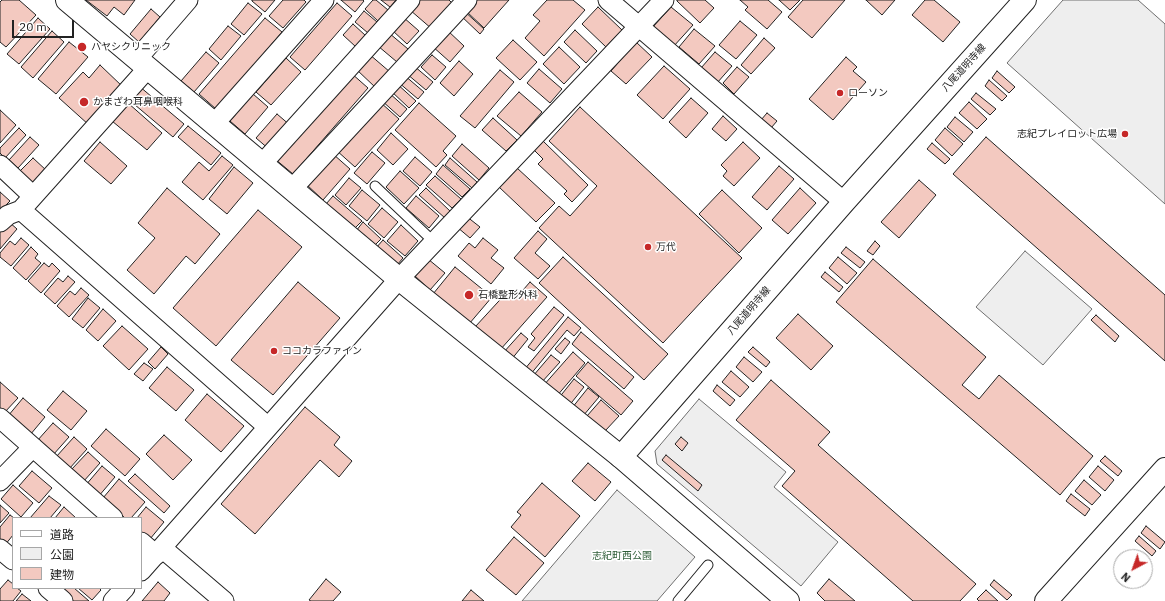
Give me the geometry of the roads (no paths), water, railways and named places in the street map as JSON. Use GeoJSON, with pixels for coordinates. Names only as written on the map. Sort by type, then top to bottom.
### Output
{"type":"FeatureCollection","features":[{"type":"Feature","properties":{"kind":"street"},"geometry":{"type":"LineString","coordinates":[[67,0],[399,279],[621,457],[788,601]]}},
{"type":"Feature","properties":{"kind":"street"},"geometry":{"type":"LineString","coordinates":[[0,222],[27,203],[142,64],[188,0]]}},
{"type":"Feature","properties":{"kind":"street"},"geometry":{"type":"LineString","coordinates":[[214,124],[324,0]]}},
{"type":"Feature","properties":{"kind":"street"},"geometry":{"type":"LineString","coordinates":[[262,164],[410,0]]}},
{"type":"Feature","properties":{"kind":"street"},"geometry":{"type":"LineString","coordinates":[[292,189],[467,0]]}},
{"type":"Feature","properties":{"kind":"street"},"geometry":{"type":"LineString","coordinates":[[608,0],[844,202]]}},
{"type":"Feature","properties":{"kind":"street"},"geometry":{"type":"LineString","coordinates":[[142,570],[399,279],[664,0]]}},
{"type":"Feature","properties":{"kind":"street","name":"八尾道明寺線"},"geometry":{"type":"LineString","coordinates":[[621,457],[844,202],[1025,0]]}},
{"type":"Feature","properties":{"kind":"street"},"geometry":{"type":"LineString","coordinates":[[0,164],[27,203],[268,427]]}},
{"type":"Feature","properties":{"kind":"street"},"geometry":{"type":"LineString","coordinates":[[0,418],[113,517]]}},
{"type":"Feature","properties":{"kind":"street"},"geometry":{"type":"LineString","coordinates":[[0,481],[33,447]]}},
{"type":"Feature","properties":{"kind":"street"},"geometry":{"type":"LineString","coordinates":[[1046,601],[1165,469]]}},
{"type":"Feature","properties":{"kind":"street"},"geometry":{"type":"LineString","coordinates":[[142,543],[159,552],[224,601]]}},
{"type":"Feature","properties":{"kind":"street"},"geometry":{"type":"LineString","coordinates":[[0,549],[12,559]]}},
{"type":"Feature","properties":{"kind":"street"},"geometry":{"type":"LineString","coordinates":[[49,589],[64,601]]}},
{"type":"Feature","properties":{"kind":"street"},"geometry":{"type":"LineString","coordinates":[[113,601],[124,589]]}},
{"type":"Feature","properties":{"kind":"lane"},"geometry":{"type":"LineString","coordinates":[[375,186],[434,242]]}},
{"type":"Feature","properties":{"kind":"lane"},"geometry":{"type":"LineString","coordinates":[[678,601],[708,565]]}},
{"type":"Feature","properties":{"kind":"place","name":"ハヤシクリニック"},"geometry":{"type":"Point","coordinates":[82,47]}},
{"type":"Feature","properties":{"kind":"place","name":"ローソン"},"geometry":{"type":"Point","coordinates":[840,93]}},
{"type":"Feature","properties":{"kind":"place","name":"かまざわ耳鼻咽喉科"},"geometry":{"type":"Point","coordinates":[84,102]}},
{"type":"Feature","properties":{"kind":"place","name":"志紀プレイロット広場"},"geometry":{"type":"Point","coordinates":[1125,134]}},
{"type":"Feature","properties":{"kind":"place","name":"万代"},"geometry":{"type":"Point","coordinates":[648,247]}},
{"type":"Feature","properties":{"kind":"place","name":"石橋整形外科"},"geometry":{"type":"Point","coordinates":[469,295]}},
{"type":"Feature","properties":{"kind":"place","name":"ココカラファイン"},"geometry":{"type":"Point","coordinates":[274,351]}},
{"type":"Feature","properties":{"kind":"park label","name":"志紀町西公園"},"geometry":{"type":"Point","coordinates":[622,556]}}]}
